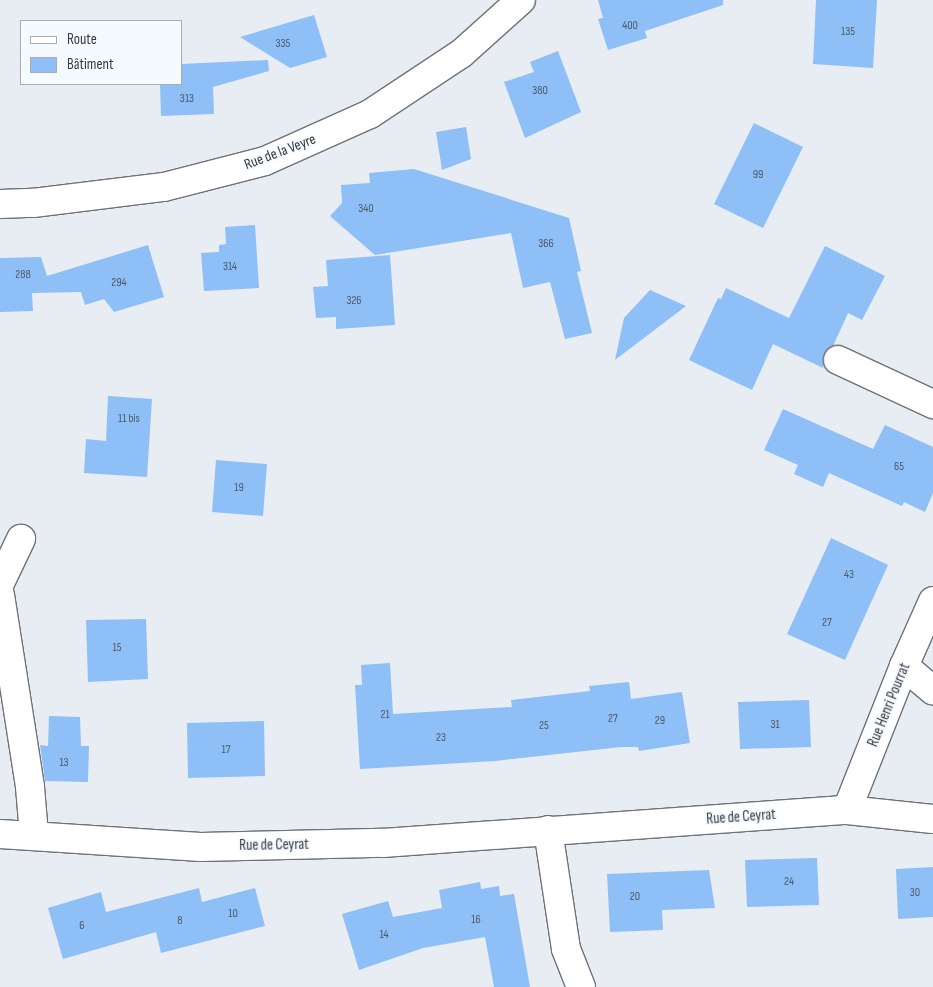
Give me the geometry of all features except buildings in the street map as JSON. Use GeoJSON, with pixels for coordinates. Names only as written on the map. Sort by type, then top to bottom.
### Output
{"type":"FeatureCollection","features":[{"type":"Feature","properties":{"kind":"street","name":"Rue de la Veyre"},"geometry":{"type":"LineString","coordinates":[[0,204],[33,203],[164,187],[266,161],[370,114],[462,53],[521,0]]}},
{"type":"Feature","properties":{"kind":"street"},"geometry":{"type":"LineString","coordinates":[[838,360],[933,404]]}},
{"type":"Feature","properties":{"kind":"street"},"geometry":{"type":"LineString","coordinates":[[0,583],[21,539]]}},
{"type":"Feature","properties":{"kind":"street"},"geometry":{"type":"LineString","coordinates":[[0,595],[30,787],[34,835]]}},
{"type":"Feature","properties":{"kind":"street","name":"Rue Henri Pourrat"},"geometry":{"type":"LineString","coordinates":[[847,810],[904,666],[933,602]]}},
{"type":"Feature","properties":{"kind":"street"},"geometry":{"type":"LineString","coordinates":[[904,666],[933,690]]}},
{"type":"Feature","properties":{"kind":"street","name":"Rue de Ceyrat"},"geometry":{"type":"LineString","coordinates":[[0,834],[201,847],[383,843],[847,810],[933,819]]}},
{"type":"Feature","properties":{"kind":"street"},"geometry":{"type":"LineString","coordinates":[[548,830],[566,949],[582,987]]}}]}
